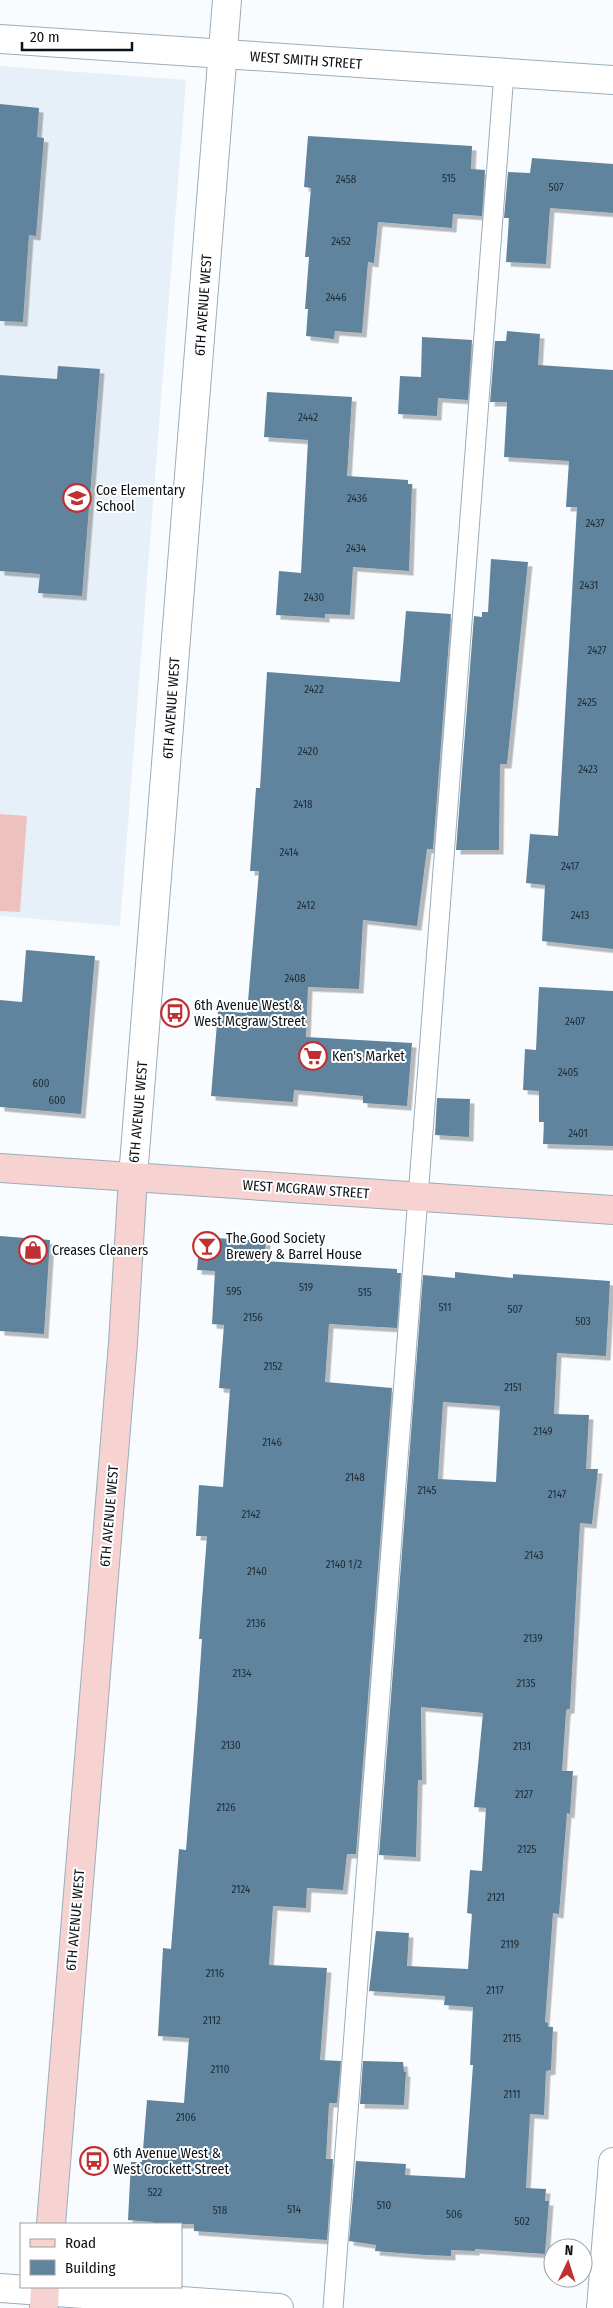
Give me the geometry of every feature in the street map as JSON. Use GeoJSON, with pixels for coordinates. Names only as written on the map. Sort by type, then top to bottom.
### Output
{"type":"FeatureCollection","features":[{"type":"Feature","properties":{"kind":"street","name":"6TH AVENUE WEST"},"geometry":{"type":"LineString","coordinates":[[51,2223],[123,1343],[133,1177],[227,0]]}},
{"type":"Feature","properties":{"kind":"street","name":"WEST SMITH STREET"},"geometry":{"type":"LineString","coordinates":[[0,39],[613,80]]}},
{"type":"Feature","properties":{"kind":"street","name":"WEST MCGRAW STREET"},"geometry":{"type":"LineString","coordinates":[[0,1168],[613,1210]]}},
{"type":"Feature","properties":{"kind":"street"},"geometry":{"type":"LineString","coordinates":[[601,2308],[613,2162]]}},
{"type":"Feature","properties":{"kind":"street"},"geometry":{"type":"LineString","coordinates":[[0,2288],[45,2295],[280,2308]]}},
{"type":"Feature","properties":{"kind":"lane"},"geometry":{"type":"LineString","coordinates":[[333,2308],[504,73]]}},
{"type":"Feature","properties":{"kind":"shaded area","name":"Coe Elementary School"},"geometry":{"type":"Polygon","coordinates":[[[0,66],[186,80],[120,926],[0,916],[0,66]]]}},
{"type":"Feature","properties":{"kind":"shaded area"},"geometry":{"type":"Polygon","coordinates":[[[0,814],[27,816],[20,912],[0,911],[0,814]]]}},
{"type":"Feature","properties":{"kind":"building"},"geometry":{"type":"Polygon","coordinates":[[[0,104],[39,108],[37,137],[44,138],[36,236],[29,235],[23,322],[0,321],[0,104]]]}},
{"type":"Feature","properties":{"kind":"building"},"geometry":{"type":"Polygon","coordinates":[[[308,136],[472,146],[471,169],[485,170],[482,216],[453,214],[452,228],[378,222],[374,263],[368,262],[362,333],[335,331],[334,339],[306,336],[308,309],[305,309],[309,257],[305,257],[311,188],[304,187],[308,136]]]}},
{"type":"Feature","properties":{"kind":"building"},"geometry":{"type":"Polygon","coordinates":[[[532,158],[613,164],[613,213],[550,208],[546,264],[506,262],[509,218],[504,218],[508,172],[530,173],[532,158]]]}},
{"type":"Feature","properties":{"kind":"building"},"geometry":{"type":"Polygon","coordinates":[[[507,331],[540,334],[538,365],[613,370],[613,949],[542,941],[545,885],[526,883],[530,834],[558,836],[577,507],[566,507],[569,461],[504,457],[507,402],[490,402],[495,341],[506,341],[507,331]]]}},
{"type":"Feature","properties":{"kind":"building"},"geometry":{"type":"Polygon","coordinates":[[[422,337],[472,340],[468,400],[438,398],[437,416],[398,414],[400,376],[421,377],[422,337]]]}},
{"type":"Feature","properties":{"kind":"building"},"geometry":{"type":"Polygon","coordinates":[[[58,366],[100,369],[82,596],[38,593],[40,574],[0,571],[0,375],[57,379],[58,366]]]}},
{"type":"Feature","properties":{"kind":"building"},"geometry":{"type":"Polygon","coordinates":[[[267,392],[352,397],[347,476],[408,480],[408,484],[412,484],[409,571],[353,567],[350,615],[325,614],[325,618],[276,615],[279,571],[301,573],[308,440],[264,437],[267,392]]]}},
{"type":"Feature","properties":{"kind":"building"},"geometry":{"type":"Polygon","coordinates":[[[491,559],[528,562],[507,764],[500,764],[499,850],[456,850],[474,616],[482,617],[482,612],[488,612],[491,559]]]}},
{"type":"Feature","properties":{"kind":"building"},"geometry":{"type":"Polygon","coordinates":[[[406,611],[451,614],[433,849],[427,849],[417,926],[363,920],[359,989],[308,987],[306,1037],[412,1043],[407,1106],[363,1103],[363,1096],[294,1090],[293,1102],[211,1096],[218,1011],[247,1013],[259,871],[250,871],[256,788],[260,788],[267,672],[400,682],[406,611]]]}},
{"type":"Feature","properties":{"kind":"building"},"geometry":{"type":"Polygon","coordinates":[[[26,950],[95,956],[81,1114],[0,1107],[0,1000],[22,1002],[26,950]]]}},
{"type":"Feature","properties":{"kind":"building"},"geometry":{"type":"Polygon","coordinates":[[[539,987],[613,991],[613,1146],[543,1144],[544,1122],[539,1122],[539,1091],[523,1090],[525,1049],[536,1050],[539,987]]]}},
{"type":"Feature","properties":{"kind":"building"},"geometry":{"type":"Polygon","coordinates":[[[437,1098],[470,1099],[469,1137],[435,1135],[437,1098]]]}},
{"type":"Feature","properties":{"kind":"building"},"geometry":{"type":"Polygon","coordinates":[[[0,1236],[50,1240],[44,1334],[0,1331],[0,1236]]]}},
{"type":"Feature","properties":{"kind":"building"},"geometry":{"type":"Polygon","coordinates":[[[200,1237],[266,1241],[264,1261],[397,1269],[397,1273],[401,1273],[397,1328],[329,1324],[325,1382],[392,1388],[356,1854],[347,1854],[343,1890],[307,1888],[306,1908],[273,1906],[269,1965],[327,1968],[320,2060],[341,2061],[337,2103],[329,2103],[326,2159],[333,2159],[327,2240],[194,2231],[194,2224],[128,2220],[131,2162],[142,2162],[147,2100],[184,2103],[189,2038],[158,2036],[163,1948],[171,1949],[179,1849],[186,1850],[197,1711],[202,1639],[199,1639],[207,1536],[196,1536],[199,1485],[223,1487],[230,1389],[219,1388],[224,1325],[212,1324],[215,1271],[197,1270],[200,1237]]]}},
{"type":"Feature","properties":{"kind":"building"},"geometry":{"type":"Polygon","coordinates":[[[455,1272],[513,1278],[513,1274],[610,1281],[606,1356],[557,1353],[554,1414],[589,1415],[586,1469],[598,1469],[592,1524],[580,1523],[570,1709],[567,1709],[566,1712],[562,1771],[573,1771],[570,1814],[567,1813],[559,1914],[553,1913],[545,2022],[548,2023],[548,2027],[553,2027],[551,2070],[546,2071],[544,2115],[530,2114],[526,2188],[546,2189],[545,2201],[549,2201],[546,2238],[543,2238],[543,2254],[475,2249],[475,2251],[451,2250],[451,2256],[425,2255],[375,2251],[376,2245],[349,2241],[356,2161],[406,2164],[405,2175],[465,2178],[473,2065],[470,2065],[473,2007],[444,2005],[445,1996],[369,1991],[376,1931],[409,1933],[407,1966],[468,1969],[472,1914],[467,1913],[470,1870],[482,1871],[486,1808],[474,1807],[483,1713],[421,1707],[422,1780],[418,1780],[416,1857],[379,1855],[423,1275],[455,1278],[455,1272]],[[443,1402],[438,1479],[496,1482],[500,1406],[443,1402]]]}},
{"type":"Feature","properties":{"kind":"building"},"geometry":{"type":"Polygon","coordinates":[[[363,2061],[403,2062],[404,2072],[406,2072],[404,2105],[360,2104],[363,2061]]]}},
{"type":"Feature","properties":{"kind":"place","name":"Coe Elementary School"},"geometry":{"type":"Point","coordinates":[77,498]}},
{"type":"Feature","properties":{"kind":"place","name":"6th Avenue West & West Mcgraw Street"},"geometry":{"type":"Point","coordinates":[175,1013]}},
{"type":"Feature","properties":{"kind":"place","name":"Ken's Market"},"geometry":{"type":"Point","coordinates":[313,1056]}},
{"type":"Feature","properties":{"kind":"place","name":"The Good Society Brewery & Barrel House"},"geometry":{"type":"Point","coordinates":[207,1246]}},
{"type":"Feature","properties":{"kind":"place","name":"Creases Cleaners"},"geometry":{"type":"Point","coordinates":[33,1250]}},
{"type":"Feature","properties":{"kind":"place","name":"6th Avenue West & West Crockett Street"},"geometry":{"type":"Point","coordinates":[94,2161]}}]}
